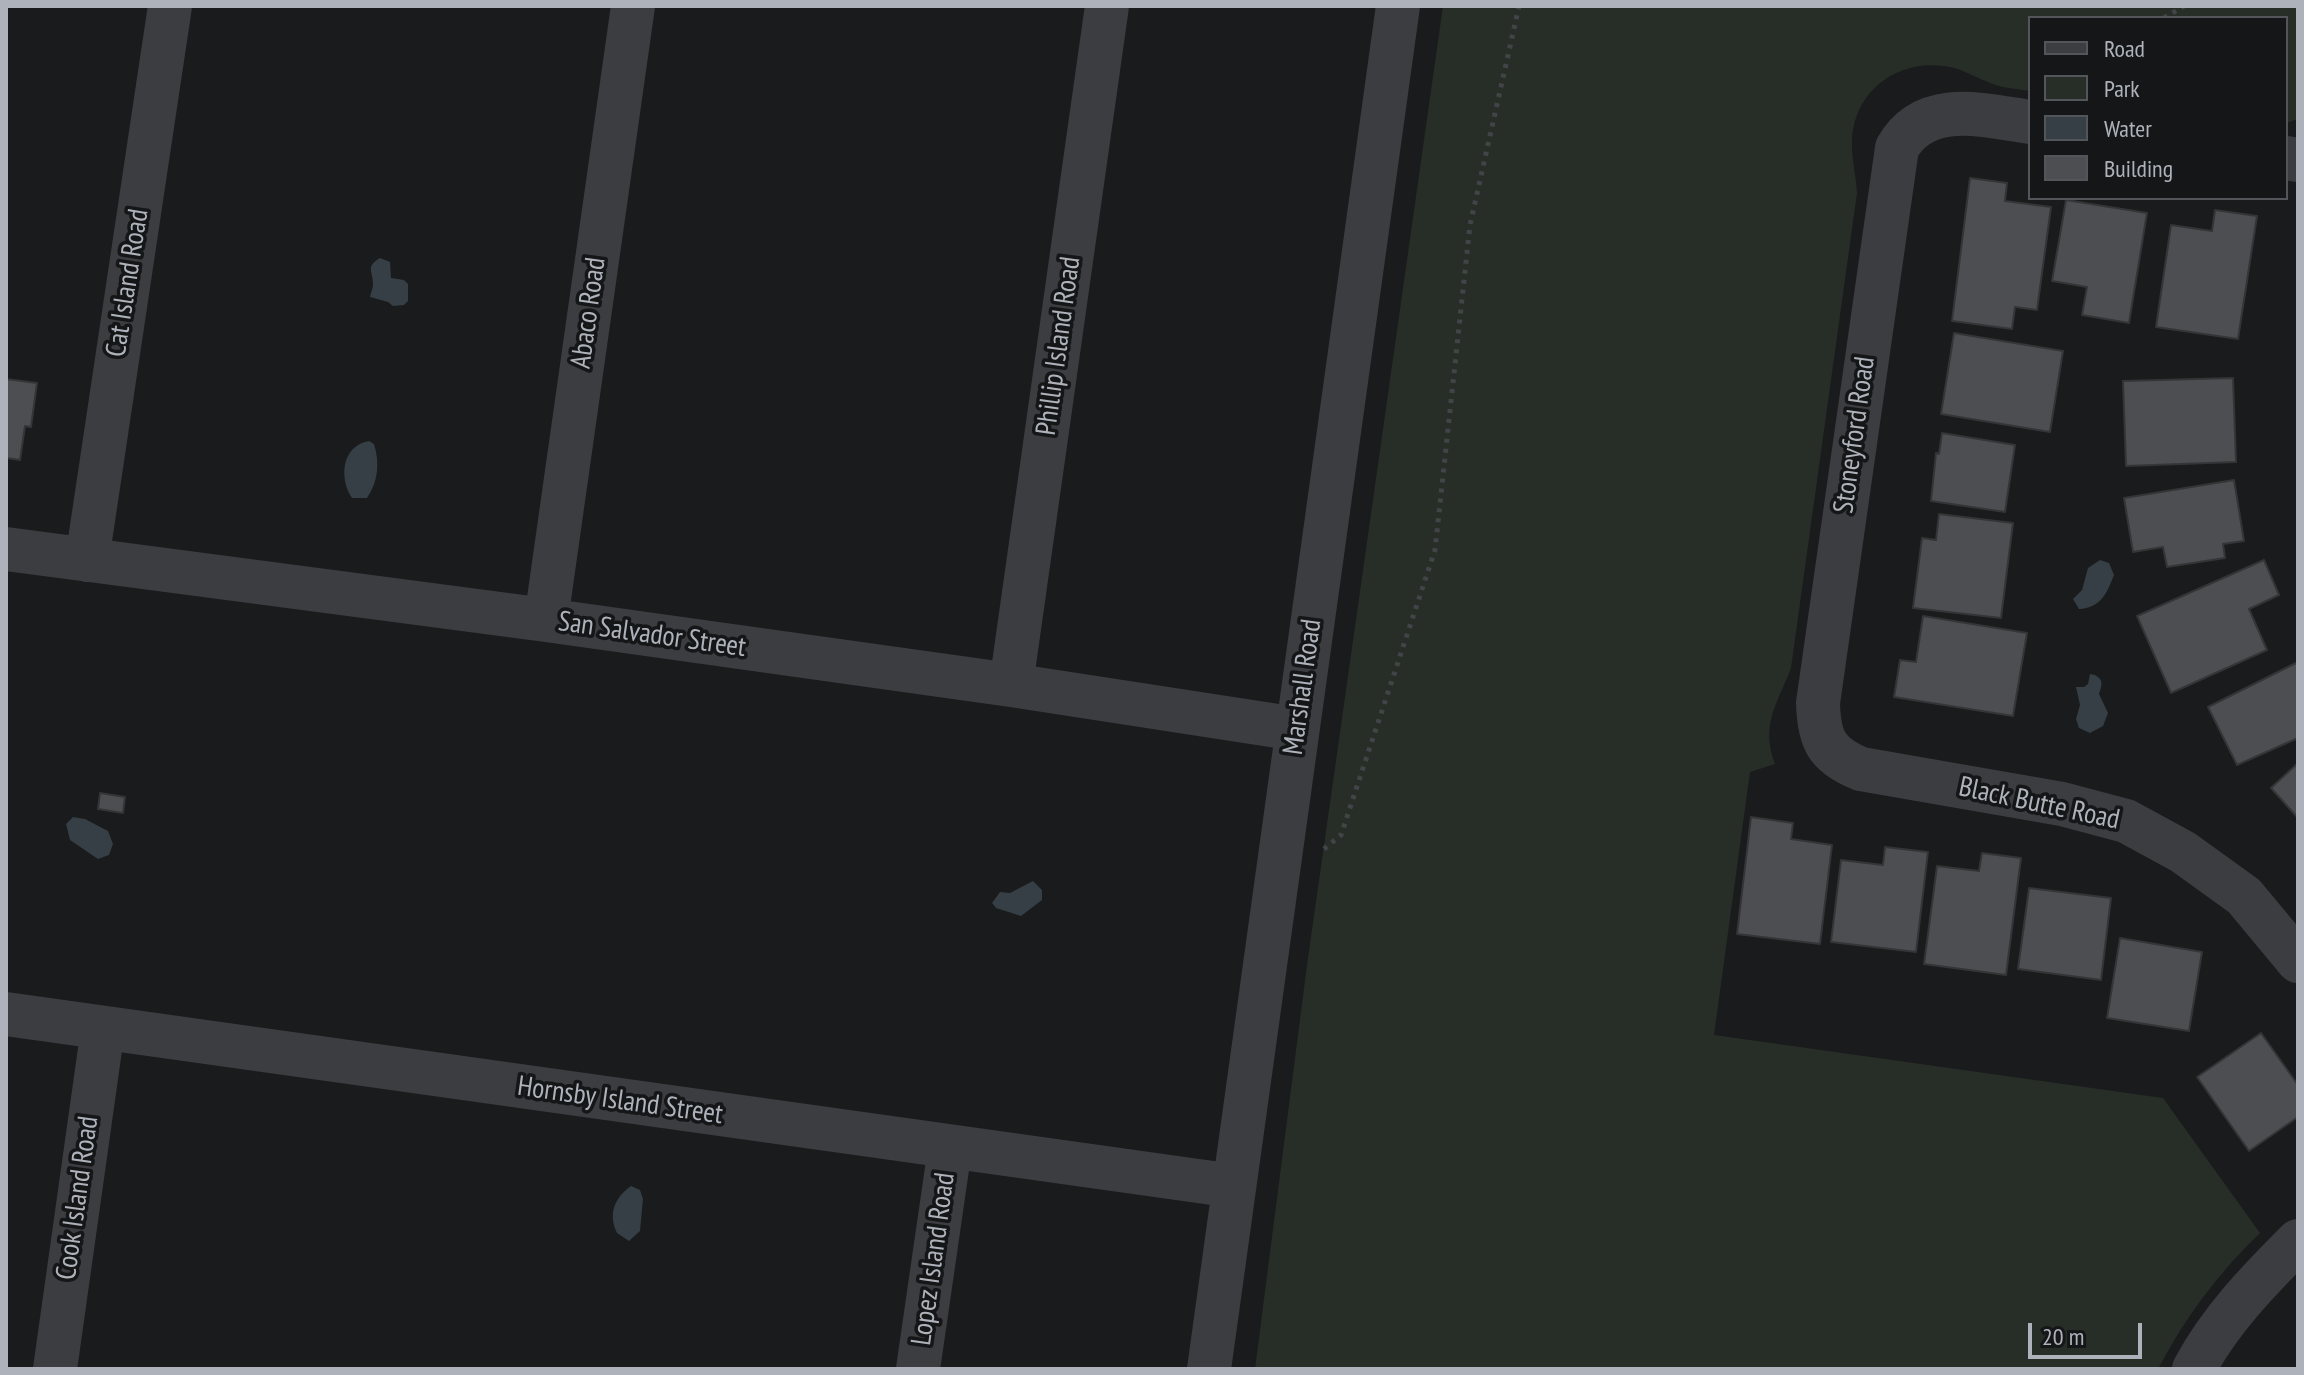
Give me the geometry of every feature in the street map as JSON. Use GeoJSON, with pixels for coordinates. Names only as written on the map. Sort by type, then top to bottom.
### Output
{"type":"FeatureCollection","features":[{"type":"Feature","properties":{"kind":"street","name":"Cat Island Road"},"geometry":{"type":"LineString","coordinates":[[87,560],[170,6]]}},
{"type":"Feature","properties":{"kind":"street","name":"Abaco Road"},"geometry":{"type":"LineString","coordinates":[[546,620],[633,6]]}},
{"type":"Feature","properties":{"kind":"street","name":"Phillip Island Road"},"geometry":{"type":"LineString","coordinates":[[1011,685],[1107,6]]}},
{"type":"Feature","properties":{"kind":"street","name":"Marshall Road"},"geometry":{"type":"LineString","coordinates":[[1209,1369],[1398,6]]}},
{"type":"Feature","properties":{"kind":"street","name":"Stoneyford Road"},"geometry":{"type":"LineString","coordinates":[[1831,752],[1822,735],[1818,703],[1893,165],[1902,139],[1918,123],[1932,117],[1975,114],[2028,122]]}},
{"type":"Feature","properties":{"kind":"street","name":"San Salvador Street"},"geometry":{"type":"LineString","coordinates":[[6,549],[546,620],[1011,685],[1297,729]]}},
{"type":"Feature","properties":{"kind":"street","name":"Black Butte Road"},"geometry":{"type":"LineString","coordinates":[[1831,752],[1839,759],[1871,771],[2062,804],[2126,821],[2183,852],[2244,896],[2298,961]]}},
{"type":"Feature","properties":{"kind":"street","name":"Hornsby Island Street"},"geometry":{"type":"LineString","coordinates":[[6,1014],[1234,1186]]}},
{"type":"Feature","properties":{"kind":"street","name":"Cook Island Road"},"geometry":{"type":"LineString","coordinates":[[55,1369],[103,1028]]}},
{"type":"Feature","properties":{"kind":"street","name":"Lopez Island Road"},"geometry":{"type":"LineString","coordinates":[[918,1369],[950,1148]]}},
{"type":"Feature","properties":{"kind":"street"},"geometry":{"type":"LineString","coordinates":[[2194,1369],[2206,1347],[2246,1294],[2298,1241]]}},
{"type":"Feature","properties":{"kind":"path"},"geometry":{"type":"LineString","coordinates":[[1275,891],[1341,835],[1435,550],[1470,225],[1519,6]]}},
{"type":"Feature","properties":{"kind":"green space"},"geometry":{"type":"Polygon","coordinates":[[[1443,6],[2298,6],[2298,119],[2288,122],[2288,16],[2028,16],[2028,91],[1998,86],[1954,68],[1935,65],[1901,71],[1886,79],[1863,103],[1855,120],[1852,138],[1857,193],[1791,668],[1770,725],[1769,737],[1775,764],[1750,772],[1714,1035],[2163,1098],[2260,1233],[2203,1297],[2158,1369],[1255,1369],[1307,965],[1443,6]]]}},
{"type":"Feature","properties":{"kind":"water"},"geometry":{"type":"Polygon","coordinates":[[[380,258],[390,262],[391,278],[404,280],[408,284],[408,301],[404,305],[393,306],[370,297],[373,284],[371,266],[380,258]]]}},
{"type":"Feature","properties":{"kind":"water"},"geometry":{"type":"Polygon","coordinates":[[[369,441],[376,451],[376,479],[367,498],[352,498],[345,482],[345,464],[353,449],[369,441]]]}},
{"type":"Feature","properties":{"kind":"water"},"geometry":{"type":"Polygon","coordinates":[[[2100,560],[2109,563],[2114,575],[2111,582],[2098,603],[2079,609],[2073,599],[2082,590],[2088,568],[2100,560]]]}},
{"type":"Feature","properties":{"kind":"water"},"geometry":{"type":"Polygon","coordinates":[[[2090,674],[2101,681],[2099,694],[2108,713],[2103,726],[2090,733],[2079,728],[2076,719],[2080,705],[2076,687],[2088,684],[2090,674]]]}},
{"type":"Feature","properties":{"kind":"water"},"geometry":{"type":"Polygon","coordinates":[[[73,817],[85,819],[108,831],[113,844],[109,855],[98,859],[70,840],[66,824],[73,817]]]}},
{"type":"Feature","properties":{"kind":"water"},"geometry":{"type":"Polygon","coordinates":[[[1033,881],[1042,890],[1042,900],[1021,916],[996,908],[992,903],[1000,892],[1010,893],[1033,881]]]}},
{"type":"Feature","properties":{"kind":"water"},"geometry":{"type":"Polygon","coordinates":[[[631,1186],[640,1190],[643,1199],[640,1231],[629,1241],[617,1233],[613,1213],[620,1196],[631,1186]]]}},
{"type":"Feature","properties":{"kind":"building"},"geometry":{"type":"Polygon","coordinates":[[[1970,178],[2007,183],[2005,201],[2051,207],[2037,310],[2015,307],[2012,329],[1952,321],[1970,178]]]}},
{"type":"Feature","properties":{"kind":"building"},"geometry":{"type":"Polygon","coordinates":[[[2066,200],[2147,213],[2129,323],[2082,315],[2087,287],[2052,281],[2066,200]]]}},
{"type":"Feature","properties":{"kind":"building"},"geometry":{"type":"Polygon","coordinates":[[[2215,210],[2257,216],[2238,339],[2156,327],[2171,225],[2212,231],[2215,210]]]}},
{"type":"Feature","properties":{"kind":"building"},"geometry":{"type":"Polygon","coordinates":[[[1954,333],[2063,351],[2050,432],[1941,414],[1954,333]]]}},
{"type":"Feature","properties":{"kind":"building"},"geometry":{"type":"Polygon","coordinates":[[[2233,378],[2236,462],[2126,466],[2123,381],[2233,378]]]}},
{"type":"Feature","properties":{"kind":"building"},"geometry":{"type":"Polygon","coordinates":[[[6,379],[37,383],[31,427],[25,426],[20,460],[6,458],[6,379]]]}},
{"type":"Feature","properties":{"kind":"building"},"geometry":{"type":"Polygon","coordinates":[[[1942,433],[2015,445],[2005,512],[1931,501],[1936,453],[1939,454],[1942,433]]]}},
{"type":"Feature","properties":{"kind":"building"},"geometry":{"type":"Polygon","coordinates":[[[2234,480],[2244,541],[2223,544],[2225,558],[2167,567],[2163,547],[2133,552],[2124,498],[2234,480]]]}},
{"type":"Feature","properties":{"kind":"building"},"geometry":{"type":"Polygon","coordinates":[[[1939,514],[2013,523],[2001,618],[1913,608],[1922,538],[1936,540],[1939,514]]]}},
{"type":"Feature","properties":{"kind":"building"},"geometry":{"type":"Polygon","coordinates":[[[2264,560],[2279,595],[2249,609],[2267,650],[2171,693],[2137,616],[2264,560]]]}},
{"type":"Feature","properties":{"kind":"building"},"geometry":{"type":"Polygon","coordinates":[[[1923,616],[2027,633],[2013,716],[1894,697],[1900,660],[1916,662],[1923,616]]]}},
{"type":"Feature","properties":{"kind":"building"},"geometry":{"type":"Polygon","coordinates":[[[2298,662],[2298,738],[2237,765],[2208,707],[2298,662]]]}},
{"type":"Feature","properties":{"kind":"building"},"geometry":{"type":"Polygon","coordinates":[[[2298,763],[2298,818],[2271,788],[2298,763]]]}},
{"type":"Feature","properties":{"kind":"building"},"geometry":{"type":"Polygon","coordinates":[[[100,793],[125,797],[123,813],[98,809],[100,793]]]}},
{"type":"Feature","properties":{"kind":"building"},"geometry":{"type":"Polygon","coordinates":[[[1751,817],[1793,823],[1791,839],[1832,845],[1820,944],[1737,934],[1751,817]]]}},
{"type":"Feature","properties":{"kind":"building"},"geometry":{"type":"Polygon","coordinates":[[[1885,847],[1928,852],[1916,952],[1831,942],[1841,860],[1883,865],[1885,847]]]}},
{"type":"Feature","properties":{"kind":"building"},"geometry":{"type":"Polygon","coordinates":[[[1982,853],[2021,858],[2006,975],[1924,964],[1937,866],[1979,871],[1982,853]]]}},
{"type":"Feature","properties":{"kind":"building"},"geometry":{"type":"Polygon","coordinates":[[[2029,888],[2111,898],[2101,980],[2018,969],[2029,888]]]}},
{"type":"Feature","properties":{"kind":"building"},"geometry":{"type":"Polygon","coordinates":[[[2120,938],[2202,952],[2189,1031],[2107,1018],[2120,938]]]}},
{"type":"Feature","properties":{"kind":"building"},"geometry":{"type":"Polygon","coordinates":[[[2261,1033],[2298,1085],[2298,1117],[2249,1151],[2197,1077],[2261,1033]]]}}]}
